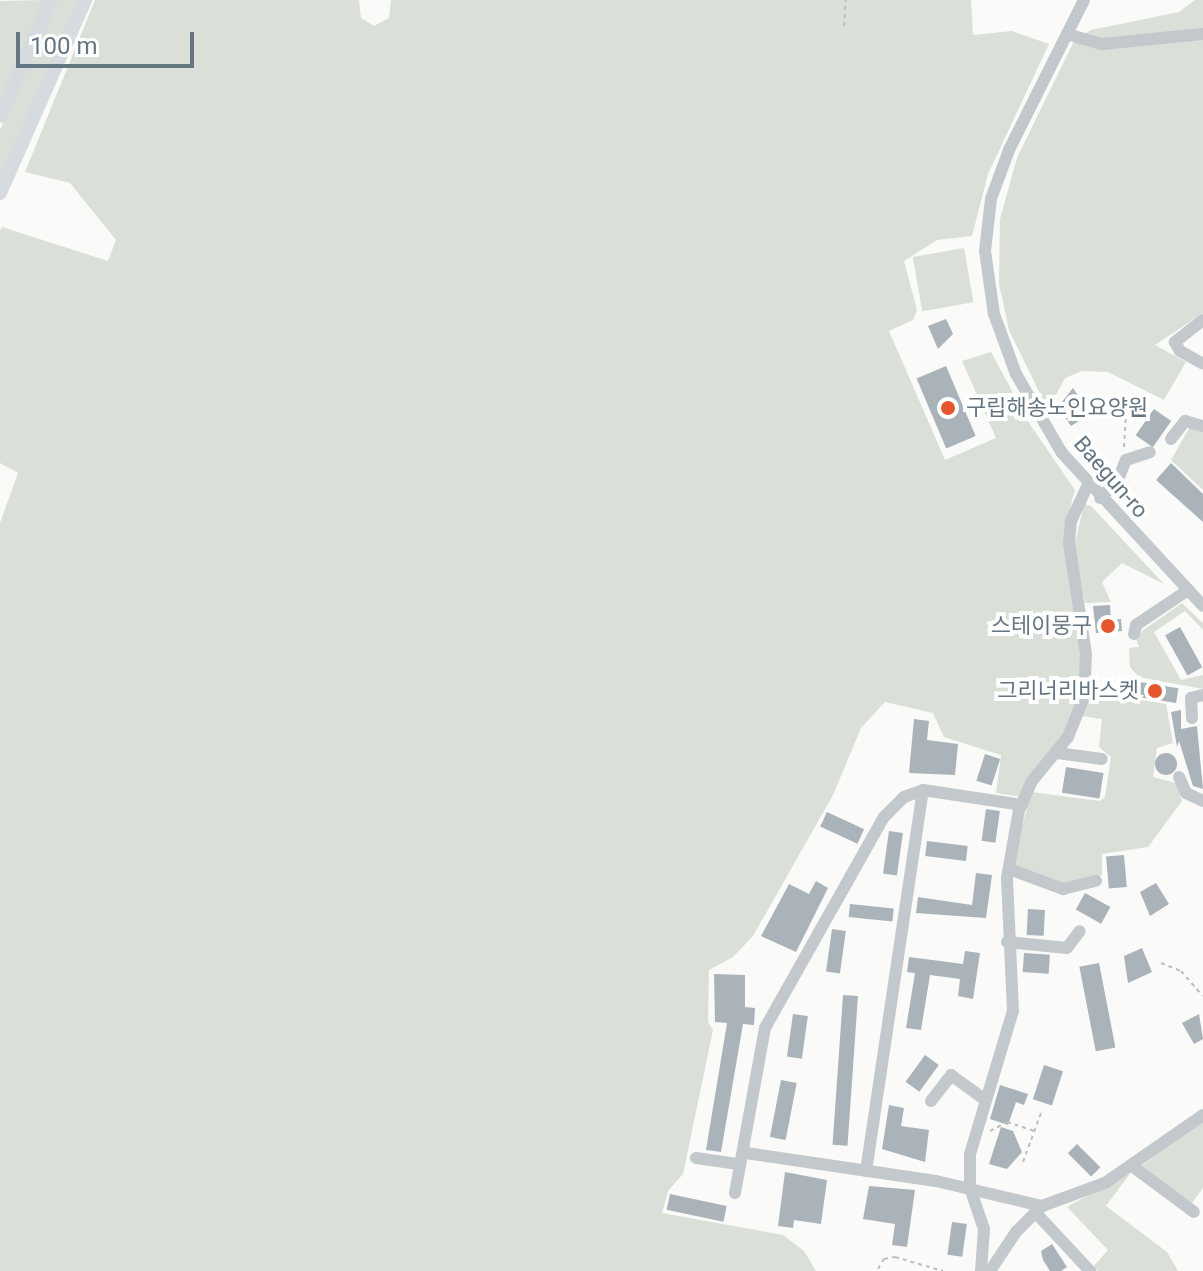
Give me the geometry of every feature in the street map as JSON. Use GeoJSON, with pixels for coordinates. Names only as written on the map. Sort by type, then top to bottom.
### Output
{"type":"FeatureCollection","features":[{"type":"Feature","properties":{"kind":"main road"},"geometry":{"type":"LineString","coordinates":[[0,116],[51,0]]}},
{"type":"Feature","properties":{"kind":"main road"},"geometry":{"type":"LineString","coordinates":[[0,193],[85,0]]}},
{"type":"Feature","properties":{"kind":"street","name":"Baegun-ro"},"geometry":{"type":"LineString","coordinates":[[1084,0],[998,177],[985,251],[994,314],[1016,374],[1052,438],[1088,485],[1203,606]]}},
{"type":"Feature","properties":{"kind":"street"},"geometry":{"type":"LineString","coordinates":[[1067,34],[1102,44],[1203,34]]}},
{"type":"Feature","properties":{"kind":"street"},"geometry":{"type":"LineString","coordinates":[[1203,320],[1175,342],[1180,351],[1203,364]]}},
{"type":"Feature","properties":{"kind":"street"},"geometry":{"type":"LineString","coordinates":[[1171,439],[1185,421],[1203,426]]}},
{"type":"Feature","properties":{"kind":"street"},"geometry":{"type":"LineString","coordinates":[[1100,498],[1117,482],[1126,460],[1150,452]]}},
{"type":"Feature","properties":{"kind":"street"},"geometry":{"type":"LineString","coordinates":[[981,1271],[984,1229],[970,1188],[970,1154],[984,1099],[1013,1011],[1007,942],[1009,869],[1022,805],[1032,781],[1057,753],[1081,710],[1087,678],[1069,543],[1071,521],[1088,485]]}},
{"type":"Feature","properties":{"kind":"street"},"geometry":{"type":"LineString","coordinates":[[1134,634],[1136,625],[1188,590]]}},
{"type":"Feature","properties":{"kind":"street"},"geometry":{"type":"LineString","coordinates":[[1192,718],[1191,698],[1203,695]]}},
{"type":"Feature","properties":{"kind":"street"},"geometry":{"type":"LineString","coordinates":[[1057,753],[1102,759]]}},
{"type":"Feature","properties":{"kind":"street"},"geometry":{"type":"LineString","coordinates":[[1179,777],[1186,793],[1203,801]]}},
{"type":"Feature","properties":{"kind":"street"},"geometry":{"type":"LineString","coordinates":[[735,1193],[737,1164],[746,1153],[768,1021],[877,828],[895,804],[923,790],[1022,805]]}},
{"type":"Feature","properties":{"kind":"street"},"geometry":{"type":"LineString","coordinates":[[866,1171],[923,790]]}},
{"type":"Feature","properties":{"kind":"street"},"geometry":{"type":"LineString","coordinates":[[1009,869],[1063,889],[1096,881]]}},
{"type":"Feature","properties":{"kind":"street"},"geometry":{"type":"LineString","coordinates":[[1007,942],[1067,948],[1080,931]]}},
{"type":"Feature","properties":{"kind":"street"},"geometry":{"type":"LineString","coordinates":[[931,1101],[951,1075],[984,1099]]}},
{"type":"Feature","properties":{"kind":"street"},"geometry":{"type":"LineString","coordinates":[[990,1271],[1039,1209],[1075,1198],[1132,1166],[1203,1115]]}},
{"type":"Feature","properties":{"kind":"street"},"geometry":{"type":"LineString","coordinates":[[746,1153],[970,1188],[1039,1209],[1090,1271]]}},
{"type":"Feature","properties":{"kind":"street"},"geometry":{"type":"LineString","coordinates":[[696,1158],[737,1164]]}},
{"type":"Feature","properties":{"kind":"street"},"geometry":{"type":"LineString","coordinates":[[1132,1166],[1194,1212]]}},
{"type":"Feature","properties":{"kind":"path"},"geometry":{"type":"LineString","coordinates":[[844,26],[846,0]]}},
{"type":"Feature","properties":{"kind":"path"},"geometry":{"type":"LineString","coordinates":[[1126,460],[1127,398]]}},
{"type":"Feature","properties":{"kind":"path"},"geometry":{"type":"LineString","coordinates":[[1161,963],[1181,971],[1203,996]]}},
{"type":"Feature","properties":{"kind":"path"},"geometry":{"type":"LineString","coordinates":[[1023,1162],[1041,1113]]}},
{"type":"Feature","properties":{"kind":"path"},"geometry":{"type":"LineString","coordinates":[[987,1139],[1000,1123],[1035,1131]]}},
{"type":"Feature","properties":{"kind":"path"},"geometry":{"type":"LineString","coordinates":[[878,1269],[884,1259],[895,1257],[943,1271]]}},
{"type":"Feature","properties":{"kind":"shaded area"},"geometry":{"type":"Polygon","coordinates":[[[44,0],[0,101],[0,1],[44,0]]]}},
{"type":"Feature","properties":{"kind":"shaded area"},"geometry":{"type":"Polygon","coordinates":[[[56,0],[79,0],[0,179],[0,130],[56,0]]]}},
{"type":"Feature","properties":{"kind":"shaded area"},"geometry":{"type":"Polygon","coordinates":[[[95,0],[359,0],[361,18],[374,26],[389,18],[391,0],[971,0],[973,35],[1012,31],[1049,44],[988,174],[972,236],[937,240],[904,261],[917,310],[913,320],[889,331],[945,460],[996,438],[962,361],[991,352],[1031,426],[1075,490],[1066,523],[1083,655],[1081,692],[1070,727],[1022,797],[996,793],[1001,755],[944,737],[933,713],[885,702],[861,728],[833,795],[753,936],[733,957],[709,970],[708,1022],[713,1030],[683,1174],[668,1191],[662,1213],[783,1235],[804,1251],[816,1271],[0,1271],[0,523],[18,473],[0,463],[0,231],[2,227],[108,261],[116,240],[70,183],[25,172],[95,0]]]}},
{"type":"Feature","properties":{"kind":"shaded area"},"geometry":{"type":"Polygon","coordinates":[[[1195,0],[1203,0],[1203,313],[1155,345],[1186,362],[1164,400],[1108,372],[1082,371],[1065,378],[1048,410],[1009,330],[999,284],[1000,219],[1017,158],[1074,41],[1091,30],[1179,12],[1195,0]]]}},
{"type":"Feature","properties":{"kind":"shaded area"},"geometry":{"type":"Polygon","coordinates":[[[964,248],[974,302],[922,311],[913,257],[964,248]]]}},
{"type":"Feature","properties":{"kind":"shaded area"},"geometry":{"type":"Polygon","coordinates":[[[1190,427],[1203,430],[1203,490],[1171,460],[1190,427]]]}},
{"type":"Feature","properties":{"kind":"shaded area"},"geometry":{"type":"Polygon","coordinates":[[[1084,504],[1091,506],[1164,584],[1122,563],[1102,582],[1111,602],[1085,603],[1074,548],[1084,504]]]}},
{"type":"Feature","properties":{"kind":"shaded area"},"geometry":{"type":"Polygon","coordinates":[[[1182,603],[1203,623],[1203,630],[1185,611],[1154,632],[1181,680],[1203,675],[1203,689],[1139,677],[1130,667],[1129,648],[1139,647],[1135,636],[1182,603]]]}},
{"type":"Feature","properties":{"kind":"shaded area"},"geometry":{"type":"Polygon","coordinates":[[[1092,692],[1166,704],[1173,743],[1157,748],[1153,777],[1176,783],[1182,801],[1148,847],[1102,854],[1102,875],[1068,885],[1017,870],[1013,861],[1031,792],[1100,801],[1105,797],[1111,757],[1099,747],[1102,719],[1082,716],[1092,692]]]}},
{"type":"Feature","properties":{"kind":"shaded area"},"geometry":{"type":"Polygon","coordinates":[[[1203,1119],[1203,1188],[1192,1203],[1139,1168],[1203,1119]]]}},
{"type":"Feature","properties":{"kind":"shaded area"},"geometry":{"type":"Polygon","coordinates":[[[1132,1171],[1106,1206],[1167,1252],[1178,1271],[1098,1271],[1093,1267],[1108,1250],[1067,1207],[1132,1171]]]}},
{"type":"Feature","properties":{"kind":"building"},"geometry":{"type":"Polygon","coordinates":[[[946,319],[953,334],[938,349],[928,326],[946,319]]]}},
{"type":"Feature","properties":{"kind":"building"},"geometry":{"type":"Polygon","coordinates":[[[946,366],[976,436],[946,448],[917,379],[946,366]]]}},
{"type":"Feature","properties":{"kind":"building"},"geometry":{"type":"Polygon","coordinates":[[[1073,388],[1090,414],[1071,426],[1058,407],[1073,388]]]}},
{"type":"Feature","properties":{"kind":"building"},"geometry":{"type":"Polygon","coordinates":[[[1154,409],[1171,421],[1153,447],[1136,435],[1154,409]]]}},
{"type":"Feature","properties":{"kind":"building"},"geometry":{"type":"Polygon","coordinates":[[[1171,463],[1203,494],[1203,522],[1156,480],[1171,463]]]}},
{"type":"Feature","properties":{"kind":"building"},"geometry":{"type":"Polygon","coordinates":[[[1110,605],[1111,620],[1121,619],[1122,631],[1096,633],[1093,606],[1110,605]]]}},
{"type":"Feature","properties":{"kind":"building"},"geometry":{"type":"Polygon","coordinates":[[[1180,627],[1202,667],[1187,675],[1165,635],[1180,627]]]}},
{"type":"Feature","properties":{"kind":"building"},"geometry":{"type":"Polygon","coordinates":[[[1133,681],[1178,688],[1176,703],[1131,696],[1133,681]]]}},
{"type":"Feature","properties":{"kind":"building"},"geometry":{"type":"Polygon","coordinates":[[[1181,710],[1181,729],[1197,726],[1203,789],[1193,786],[1179,741],[1177,747],[1171,712],[1181,710]]]}},
{"type":"Feature","properties":{"kind":"building"},"geometry":{"type":"Polygon","coordinates":[[[914,719],[929,721],[927,740],[958,744],[955,775],[909,773],[914,719]]]}},
{"type":"Feature","properties":{"kind":"building"},"geometry":{"type":"Polygon","coordinates":[[[1166,753],[1174,756],[1177,764],[1174,772],[1166,775],[1158,772],[1155,764],[1158,756],[1166,753]]]}},
{"type":"Feature","properties":{"kind":"building"},"geometry":{"type":"Polygon","coordinates":[[[985,754],[1000,759],[992,786],[976,781],[985,754]]]}},
{"type":"Feature","properties":{"kind":"building"},"geometry":{"type":"Polygon","coordinates":[[[1066,767],[1104,773],[1099,799],[1062,793],[1066,767]]]}},
{"type":"Feature","properties":{"kind":"building"},"geometry":{"type":"Polygon","coordinates":[[[986,809],[1000,811],[995,843],[982,841],[986,809]]]}},
{"type":"Feature","properties":{"kind":"building"},"geometry":{"type":"Polygon","coordinates":[[[827,812],[864,829],[857,844],[820,827],[827,812]]]}},
{"type":"Feature","properties":{"kind":"building"},"geometry":{"type":"Polygon","coordinates":[[[889,831],[903,833],[897,876],[883,874],[889,831]]]}},
{"type":"Feature","properties":{"kind":"building"},"geometry":{"type":"Polygon","coordinates":[[[927,841],[968,846],[966,861],[925,856],[927,841]]]}},
{"type":"Feature","properties":{"kind":"building"},"geometry":{"type":"Polygon","coordinates":[[[1124,855],[1127,887],[1109,888],[1106,857],[1124,855]]]}},
{"type":"Feature","properties":{"kind":"building"},"geometry":{"type":"Polygon","coordinates":[[[976,873],[992,875],[986,918],[916,913],[918,897],[972,905],[976,873]]]}},
{"type":"Feature","properties":{"kind":"building"},"geometry":{"type":"Polygon","coordinates":[[[816,881],[828,888],[796,952],[761,936],[789,884],[809,894],[816,881]]]}},
{"type":"Feature","properties":{"kind":"building"},"geometry":{"type":"Polygon","coordinates":[[[1156,883],[1169,904],[1150,916],[1140,892],[1156,883]]]}},
{"type":"Feature","properties":{"kind":"building"},"geometry":{"type":"Polygon","coordinates":[[[1085,893],[1110,907],[1101,924],[1076,910],[1085,893]]]}},
{"type":"Feature","properties":{"kind":"building"},"geometry":{"type":"Polygon","coordinates":[[[850,904],[894,909],[892,922],[849,917],[850,904]]]}},
{"type":"Feature","properties":{"kind":"building"},"geometry":{"type":"Polygon","coordinates":[[[1028,909],[1045,910],[1044,936],[1027,935],[1028,909]]]}},
{"type":"Feature","properties":{"kind":"building"},"geometry":{"type":"Polygon","coordinates":[[[832,929],[846,931],[840,974],[826,972],[832,929]]]}},
{"type":"Feature","properties":{"kind":"building"},"geometry":{"type":"Polygon","coordinates":[[[1142,948],[1152,972],[1128,983],[1124,956],[1142,948]]]}},
{"type":"Feature","properties":{"kind":"building"},"geometry":{"type":"Polygon","coordinates":[[[965,951],[980,953],[973,999],[958,996],[960,979],[930,975],[921,1030],[906,1028],[915,973],[907,972],[909,957],[963,964],[965,951]]]}},
{"type":"Feature","properties":{"kind":"building"},"geometry":{"type":"Polygon","coordinates":[[[1024,953],[1050,955],[1049,974],[1023,972],[1024,953]]]}},
{"type":"Feature","properties":{"kind":"building"},"geometry":{"type":"Polygon","coordinates":[[[1099,963],[1115,1047],[1096,1051],[1079,967],[1099,963]]]}},
{"type":"Feature","properties":{"kind":"building"},"geometry":{"type":"Polygon","coordinates":[[[714,974],[745,975],[745,1007],[755,1008],[754,1025],[743,1024],[721,1152],[706,1150],[727,1023],[715,1022],[714,974]]]}},
{"type":"Feature","properties":{"kind":"building"},"geometry":{"type":"Polygon","coordinates":[[[843,995],[858,996],[847,1146],[833,1145],[843,995]]]}},
{"type":"Feature","properties":{"kind":"building"},"geometry":{"type":"Polygon","coordinates":[[[793,1014],[808,1016],[802,1059],[787,1057],[793,1014]]]}},
{"type":"Feature","properties":{"kind":"building"},"geometry":{"type":"Polygon","coordinates":[[[1199,1014],[1203,1039],[1194,1044],[1182,1023],[1199,1014]]]}},
{"type":"Feature","properties":{"kind":"building"},"geometry":{"type":"Polygon","coordinates":[[[925,1055],[939,1065],[919,1092],[906,1082],[925,1055]]]}},
{"type":"Feature","properties":{"kind":"building"},"geometry":{"type":"Polygon","coordinates":[[[1044,1065],[1063,1071],[1052,1105],[1033,1099],[1044,1065]]]}},
{"type":"Feature","properties":{"kind":"building"},"geometry":{"type":"Polygon","coordinates":[[[781,1080],[797,1083],[786,1140],[770,1137],[781,1080]]]}},
{"type":"Feature","properties":{"kind":"building"},"geometry":{"type":"Polygon","coordinates":[[[1000,1085],[1028,1094],[1024,1105],[1016,1102],[1008,1125],[990,1119],[1000,1085]]]}},
{"type":"Feature","properties":{"kind":"building"},"geometry":{"type":"Polygon","coordinates":[[[889,1105],[904,1108],[901,1126],[929,1130],[925,1162],[882,1149],[889,1105]]]}},
{"type":"Feature","properties":{"kind":"building"},"geometry":{"type":"Polygon","coordinates":[[[1001,1127],[1013,1131],[1022,1152],[1007,1169],[989,1164],[1001,1127]]]}},
{"type":"Feature","properties":{"kind":"building"},"geometry":{"type":"Polygon","coordinates":[[[1077,1144],[1100,1167],[1091,1177],[1068,1153],[1077,1144]]]}},
{"type":"Feature","properties":{"kind":"building"},"geometry":{"type":"Polygon","coordinates":[[[785,1172],[827,1180],[821,1224],[794,1220],[793,1228],[778,1226],[785,1172]]]}},
{"type":"Feature","properties":{"kind":"building"},"geometry":{"type":"Polygon","coordinates":[[[869,1186],[915,1190],[907,1247],[892,1245],[895,1224],[863,1219],[869,1186]]]}},
{"type":"Feature","properties":{"kind":"building"},"geometry":{"type":"Polygon","coordinates":[[[670,1194],[727,1206],[723,1222],[667,1210],[670,1194]]]}},
{"type":"Feature","properties":{"kind":"building"},"geometry":{"type":"Polygon","coordinates":[[[952,1222],[967,1224],[962,1257],[947,1255],[952,1222]]]}},
{"type":"Feature","properties":{"kind":"building"},"geometry":{"type":"Polygon","coordinates":[[[1052,1244],[1067,1267],[1061,1271],[1050,1271],[1043,1260],[1041,1251],[1052,1244]]]}},
{"type":"Feature","properties":{"kind":"place","name":"구립해송노인요양원"},"geometry":{"type":"Point","coordinates":[948,408]}},
{"type":"Feature","properties":{"kind":"place","name":"스테이뭉구"},"geometry":{"type":"Point","coordinates":[1108,626]}},
{"type":"Feature","properties":{"kind":"place","name":"그리너리바스켓"},"geometry":{"type":"Point","coordinates":[1155,691]}}]}
